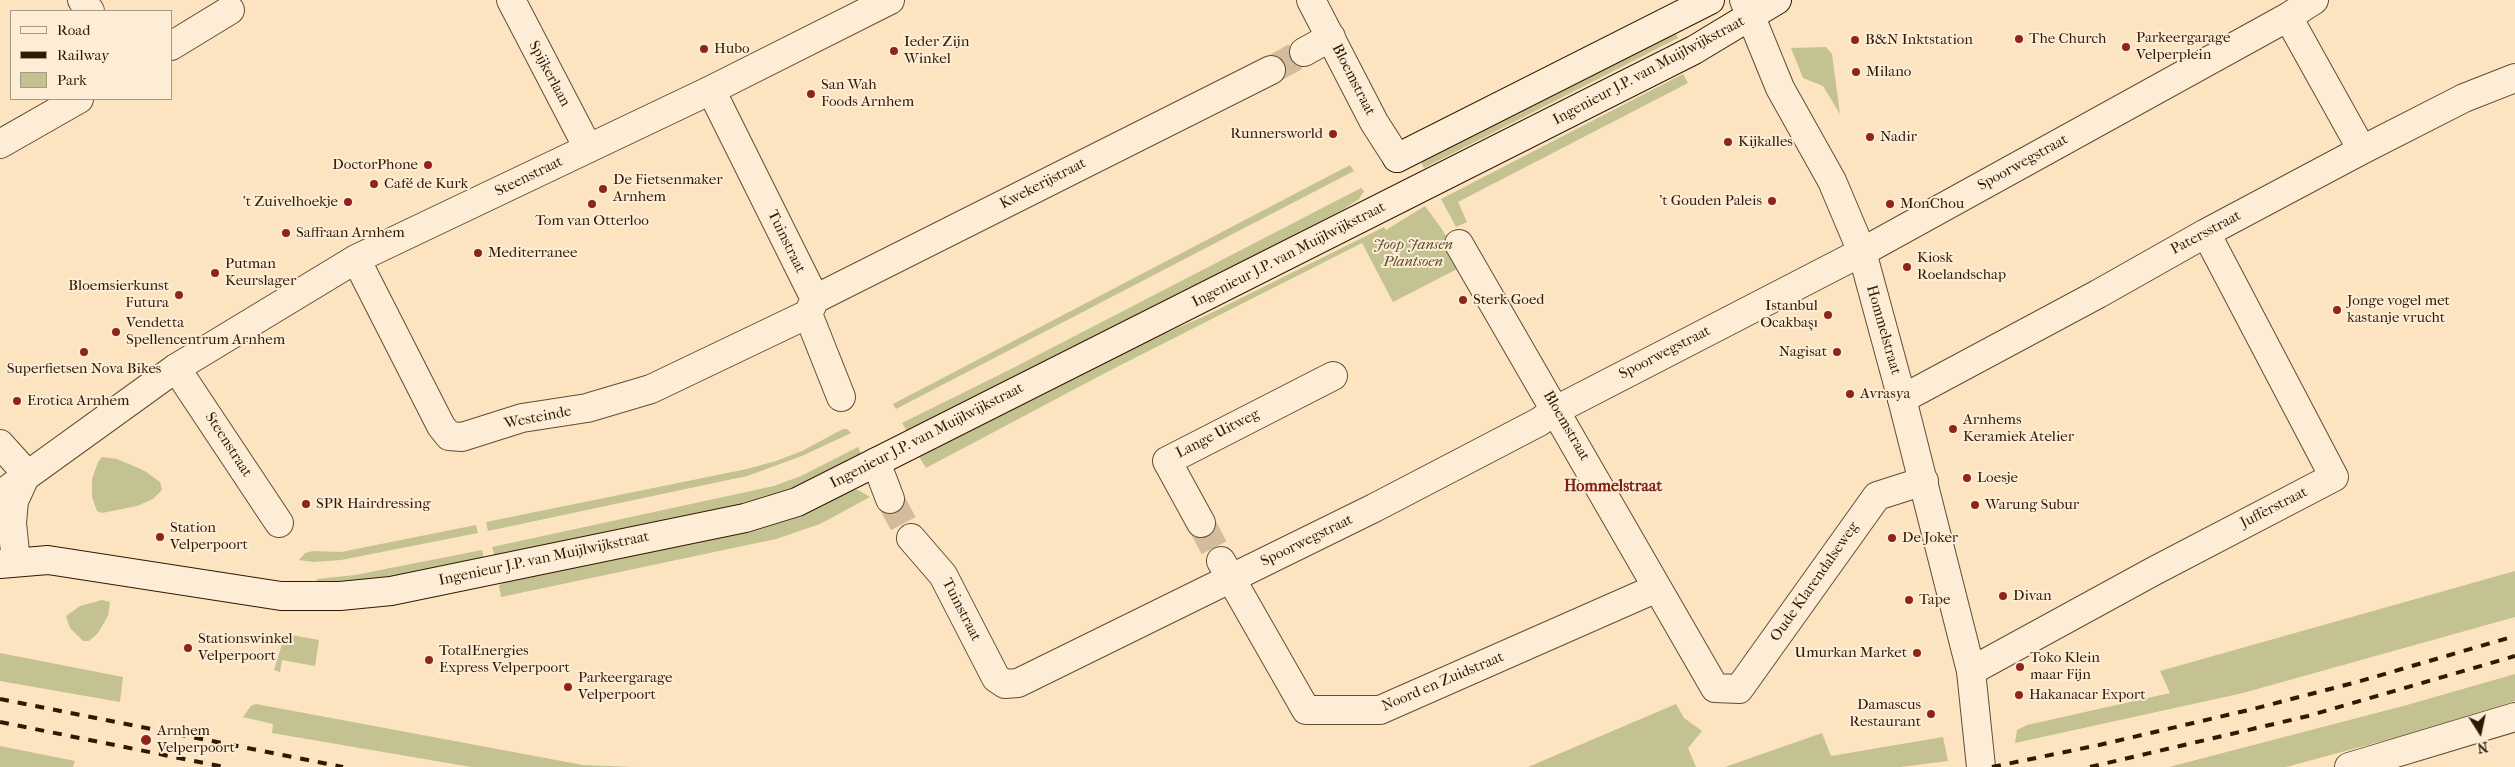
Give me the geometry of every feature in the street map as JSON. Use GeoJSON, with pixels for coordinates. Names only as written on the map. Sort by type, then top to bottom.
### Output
{"type":"FeatureCollection","features":[{"type":"Feature","properties":{"kind":"street","name":"Spijkerlaan"},"geometry":{"type":"LineString","coordinates":[[511,0],[588,148]]}},
{"type":"Feature","properties":{"kind":"street","name":"Steenstraat"},"geometry":{"type":"LineString","coordinates":[[0,495],[176,368],[356,259],[711,90],[890,0]]}},
{"type":"Feature","properties":{"kind":"street","name":"Bloemstraat"},"geometry":{"type":"LineString","coordinates":[[1311,0],[1374,122],[1397,158],[1710,0]]}},
{"type":"Feature","properties":{"kind":"street","name":"Ingenieur J.P. van Muijlwijkstraat"},"geometry":{"type":"LineString","coordinates":[[8,563],[48,560],[281,596],[340,596],[383,592],[745,518],[797,502],[1694,50],[1748,8],[1777,0]]}},
{"type":"Feature","properties":{"kind":"street","name":"Spoorwegstraat"},"geometry":{"type":"LineString","coordinates":[[1005,684],[1018,683],[1226,570],[1522,431],[1556,410],[1862,252],[2288,17],[2314,0]]}},
{"type":"Feature","properties":{"kind":"street","name":"Hommelstraat"},"geometry":{"type":"LineString","coordinates":[[1748,8],[1780,88],[1832,181],[1862,252],[1924,481],[1971,671],[1981,767]]}},
{"type":"Feature","properties":{"kind":"street"},"geometry":{"type":"LineString","coordinates":[[172,45],[230,10]]}},
{"type":"Feature","properties":{"kind":"street"},"geometry":{"type":"LineString","coordinates":[[2288,17],[2362,150]]}},
{"type":"Feature","properties":{"kind":"street"},"geometry":{"type":"LineString","coordinates":[[1304,52],[1331,37]]}},
{"type":"Feature","properties":{"kind":"street","name":"Kwekerijstraat"},"geometry":{"type":"LineString","coordinates":[[811,306],[1271,70]]}},
{"type":"Feature","properties":{"kind":"street","name":"Patersstraat"},"geometry":{"type":"LineString","coordinates":[[1902,399],[2362,150],[2464,98],[2515,78]]}},
{"type":"Feature","properties":{"kind":"street","name":"Tuinstraat"},"geometry":{"type":"LineString","coordinates":[[711,90],[811,306],[841,397]]}},
{"type":"Feature","properties":{"kind":"street"},"geometry":{"type":"LineString","coordinates":[[0,144],[77,100]]}},
{"type":"Feature","properties":{"kind":"street","name":"Jufferstraat"},"geometry":{"type":"LineString","coordinates":[[1971,671],[2154,571],[2334,477],[2206,233]]}},
{"type":"Feature","properties":{"kind":"street","name":"Bloemstraat"},"geometry":{"type":"LineString","coordinates":[[1459,244],[1715,688]]}},
{"type":"Feature","properties":{"kind":"street","name":"Westeinde"},"geometry":{"type":"LineString","coordinates":[[356,259],[441,426],[450,436],[462,437],[522,418],[587,408],[651,389],[811,306]]}},
{"type":"Feature","properties":{"kind":"street","name":"Steenstraat"},"geometry":{"type":"LineString","coordinates":[[176,368],[279,522]]}},
{"type":"Feature","properties":{"kind":"street","name":"Lange Uitweg"},"geometry":{"type":"LineString","coordinates":[[1200,523],[1166,461],[1333,376]]}},
{"type":"Feature","properties":{"kind":"street"},"geometry":{"type":"LineString","coordinates":[[0,444],[27,474]]}},
{"type":"Feature","properties":{"kind":"street"},"geometry":{"type":"LineString","coordinates":[[876,462],[890,499]]}},
{"type":"Feature","properties":{"kind":"street","name":"Steenstraat"},"geometry":{"type":"LineString","coordinates":[[8,563],[14,501],[19,487],[27,474]]}},
{"type":"Feature","properties":{"kind":"street","name":"Oude Klarendalseweg"},"geometry":{"type":"LineString","coordinates":[[1715,688],[1739,689],[1877,496],[1924,481]]}},
{"type":"Feature","properties":{"kind":"street","name":"Tuinstraat"},"geometry":{"type":"LineString","coordinates":[[911,538],[943,575],[996,678],[1005,684]]}},
{"type":"Feature","properties":{"kind":"street","name":"Noord en Zuidstraat"},"geometry":{"type":"LineString","coordinates":[[1226,570],[1306,710],[1380,710],[1657,588]]}},
{"type":"Feature","properties":{"kind":"street"},"geometry":{"type":"LineString","coordinates":[[2349,767],[2515,717]]}},
{"type":"Feature","properties":{"kind":"green space"},"geometry":{"type":"Polygon","coordinates":[[[1673,28],[1678,38],[1424,168],[1419,158],[1673,28]]]}},
{"type":"Feature","properties":{"kind":"green space"},"geometry":{"type":"Polygon","coordinates":[[[1826,47],[1832,54],[1840,114],[1823,86],[1803,78],[1791,48],[1826,47]]]}},
{"type":"Feature","properties":{"kind":"green space"},"geometry":{"type":"Polygon","coordinates":[[[1683,74],[1688,83],[1458,202],[1467,222],[1456,227],[1441,199],[1683,74]]]}},
{"type":"Feature","properties":{"kind":"green space"},"geometry":{"type":"Polygon","coordinates":[[[1350,165],[1354,171],[896,409],[893,404],[1350,165]]]}},
{"type":"Feature","properties":{"kind":"green space"},"geometry":{"type":"Polygon","coordinates":[[[1361,188],[1364,191],[1359,199],[1344,209],[1097,338],[908,433],[902,423],[1011,369],[1361,188]]]}},
{"type":"Feature","properties":{"kind":"green space","name":"Joop Jansen Plantsoen"},"geometry":{"type":"Polygon","coordinates":[[[1425,206],[1441,228],[1463,263],[1463,266],[1393,302],[1362,243],[1105,373],[926,468],[917,453],[1090,366],[1205,316],[1384,227],[1386,230],[1425,206]]]}},
{"type":"Feature","properties":{"kind":"green space"},"geometry":{"type":"Polygon","coordinates":[[[843,429],[847,429],[851,433],[802,456],[747,476],[488,531],[486,522],[747,469],[776,461],[802,451],[843,429]]]}},
{"type":"Feature","properties":{"kind":"green space"},"geometry":{"type":"Polygon","coordinates":[[[858,447],[864,460],[748,508],[496,561],[492,547],[774,486],[801,476],[858,447]]]}},
{"type":"Feature","properties":{"kind":"green space"},"geometry":{"type":"Polygon","coordinates":[[[102,457],[117,459],[145,471],[160,482],[162,490],[153,499],[137,506],[102,513],[97,511],[92,497],[92,479],[98,462],[102,457]]]}},
{"type":"Feature","properties":{"kind":"green space"},"geometry":{"type":"Polygon","coordinates":[[[849,489],[858,490],[870,497],[820,524],[776,539],[501,597],[499,585],[532,571],[849,489]]]}},
{"type":"Feature","properties":{"kind":"green space"},"geometry":{"type":"Polygon","coordinates":[[[476,525],[478,533],[341,560],[313,562],[299,560],[305,553],[313,551],[341,552],[476,525]]]}},
{"type":"Feature","properties":{"kind":"green space"},"geometry":{"type":"Polygon","coordinates":[[[482,550],[485,563],[350,585],[316,583],[317,579],[355,575],[482,550]]]}},
{"type":"Feature","properties":{"kind":"green space"},"geometry":{"type":"Polygon","coordinates":[[[2515,571],[2515,617],[2243,693],[2015,743],[2017,730],[2027,725],[2170,693],[2160,671],[2515,571]]]}},
{"type":"Feature","properties":{"kind":"green space"},"geometry":{"type":"Polygon","coordinates":[[[102,600],[110,602],[108,616],[98,633],[89,641],[83,641],[70,628],[66,616],[80,606],[102,600]]]}},
{"type":"Feature","properties":{"kind":"green space"},"geometry":{"type":"Polygon","coordinates":[[[285,634],[319,640],[315,666],[282,660],[280,672],[274,670],[285,634]]]}},
{"type":"Feature","properties":{"kind":"green space"},"geometry":{"type":"Polygon","coordinates":[[[0,653],[123,677],[120,702],[0,681],[0,653]]]}},
{"type":"Feature","properties":{"kind":"green space"},"geometry":{"type":"Polygon","coordinates":[[[2515,674],[2515,701],[2416,732],[2286,767],[2169,767],[2407,705],[2515,674]]]}},
{"type":"Feature","properties":{"kind":"green space"},"geometry":{"type":"Polygon","coordinates":[[[256,704],[583,765],[634,767],[471,767],[272,733],[273,724],[243,717],[251,706],[256,704]]]}},
{"type":"Feature","properties":{"kind":"green space"},"geometry":{"type":"Polygon","coordinates":[[[1676,704],[1684,718],[1702,731],[1688,748],[1696,767],[1528,767],[1676,704]]]}},
{"type":"Feature","properties":{"kind":"green space"},"geometry":{"type":"Polygon","coordinates":[[[1822,733],[1831,756],[1943,737],[1948,761],[1900,767],[1725,767],[1822,733]]]}},
{"type":"Feature","properties":{"kind":"green space"},"geometry":{"type":"Polygon","coordinates":[[[0,746],[75,761],[73,767],[0,767],[0,746]]]}},
{"type":"Feature","properties":{"kind":"tunnel"},"geometry":{"type":"LineString","coordinates":[[1271,70],[1304,52]]}},
{"type":"Feature","properties":{"kind":"tunnel"},"geometry":{"type":"LineString","coordinates":[[890,499],[911,538]]}},
{"type":"Feature","properties":{"kind":"tunnel"},"geometry":{"type":"LineString","coordinates":[[1201,523],[1221,561]]}},
{"type":"Feature","properties":{"kind":"railway"},"geometry":{"type":"LineString","coordinates":[[1992,767],[2099,745],[2253,709],[2357,682],[2515,636]]}},
{"type":"Feature","properties":{"kind":"railway"},"geometry":{"type":"LineString","coordinates":[[2090,767],[2308,716],[2515,656]]}},
{"type":"Feature","properties":{"kind":"railway"},"geometry":{"type":"LineString","coordinates":[[0,699],[343,767]]}},
{"type":"Feature","properties":{"kind":"railway"},"geometry":{"type":"LineString","coordinates":[[0,722],[224,767]]}},
{"type":"Feature","properties":{"kind":"place","name":"The Church"},"geometry":{"type":"Point","coordinates":[2019,39]}},
{"type":"Feature","properties":{"kind":"place","name":"B&N Inktstation"},"geometry":{"type":"Point","coordinates":[1855,40]}},
{"type":"Feature","properties":{"kind":"place","name":"Parkeergarage Velperplein"},"geometry":{"type":"Point","coordinates":[2126,47]}},
{"type":"Feature","properties":{"kind":"place","name":"Hubo"},"geometry":{"type":"Point","coordinates":[704,49]}},
{"type":"Feature","properties":{"kind":"place","name":"Ieder Zijn Winkel"},"geometry":{"type":"Point","coordinates":[894,51]}},
{"type":"Feature","properties":{"kind":"place","name":"Milano"},"geometry":{"type":"Point","coordinates":[1856,72]}},
{"type":"Feature","properties":{"kind":"place","name":"San Wah Foods Arnhem"},"geometry":{"type":"Point","coordinates":[811,94]}},
{"type":"Feature","properties":{"kind":"place","name":"Runnersworld"},"geometry":{"type":"Point","coordinates":[1333,134]}},
{"type":"Feature","properties":{"kind":"place","name":"Nadir"},"geometry":{"type":"Point","coordinates":[1870,137]}},
{"type":"Feature","properties":{"kind":"place","name":"Kijkalles"},"geometry":{"type":"Point","coordinates":[1728,142]}},
{"type":"Feature","properties":{"kind":"place","name":"DoctorPhone"},"geometry":{"type":"Point","coordinates":[428,165]}},
{"type":"Feature","properties":{"kind":"place","name":"Café de Kurk"},"geometry":{"type":"Point","coordinates":[374,184]}},
{"type":"Feature","properties":{"kind":"place","name":"De Fietsenmaker Arnhem"},"geometry":{"type":"Point","coordinates":[603,189]}},
{"type":"Feature","properties":{"kind":"place","name":"'t Gouden Paleis"},"geometry":{"type":"Point","coordinates":[1772,201]}},
{"type":"Feature","properties":{"kind":"place","name":"'t Zuivelhoekje"},"geometry":{"type":"Point","coordinates":[348,202]}},
{"type":"Feature","properties":{"kind":"place","name":"Tom van Otterloo"},"geometry":{"type":"Point","coordinates":[592,204]}},
{"type":"Feature","properties":{"kind":"place","name":"MonChou"},"geometry":{"type":"Point","coordinates":[1890,204]}},
{"type":"Feature","properties":{"kind":"place","name":"Saffraan Arnhem"},"geometry":{"type":"Point","coordinates":[286,233]}},
{"type":"Feature","properties":{"kind":"place","name":"Mediterranee"},"geometry":{"type":"Point","coordinates":[478,253]}},
{"type":"Feature","properties":{"kind":"place","name":"Kiosk Roelandschap"},"geometry":{"type":"Point","coordinates":[1907,267]}},
{"type":"Feature","properties":{"kind":"place","name":"Putman Keurslager"},"geometry":{"type":"Point","coordinates":[215,273]}},
{"type":"Feature","properties":{"kind":"place","name":"Bloemsierkunst Futura"},"geometry":{"type":"Point","coordinates":[179,295]}},
{"type":"Feature","properties":{"kind":"place","name":"Sterk Goed"},"geometry":{"type":"Point","coordinates":[1463,300]}},
{"type":"Feature","properties":{"kind":"place","name":"Jonge vogel met kastanje vrucht"},"geometry":{"type":"Point","coordinates":[2337,310]}},
{"type":"Feature","properties":{"kind":"place","name":"Istanbul Ocakbaşı"},"geometry":{"type":"Point","coordinates":[1828,315]}},
{"type":"Feature","properties":{"kind":"place","name":"Vendetta Spellencentrum Arnhem"},"geometry":{"type":"Point","coordinates":[116,332]}},
{"type":"Feature","properties":{"kind":"place","name":"Superfietsen Nova Bikes"},"geometry":{"type":"Point","coordinates":[84,352]}},
{"type":"Feature","properties":{"kind":"place","name":"Nagisat"},"geometry":{"type":"Point","coordinates":[1837,352]}},
{"type":"Feature","properties":{"kind":"place","name":"Avrasya"},"geometry":{"type":"Point","coordinates":[1850,394]}},
{"type":"Feature","properties":{"kind":"place","name":"Erotica Arnhem"},"geometry":{"type":"Point","coordinates":[17,401]}},
{"type":"Feature","properties":{"kind":"place","name":"Arnhems Keramiek Atelier"},"geometry":{"type":"Point","coordinates":[1953,429]}},
{"type":"Feature","properties":{"kind":"place","name":"Loesje"},"geometry":{"type":"Point","coordinates":[1967,478]}},
{"type":"Feature","properties":{"kind":"place","name":"SPR Hairdressing"},"geometry":{"type":"Point","coordinates":[306,504]}},
{"type":"Feature","properties":{"kind":"place","name":"Warung Subur"},"geometry":{"type":"Point","coordinates":[1975,505]}},
{"type":"Feature","properties":{"kind":"place","name":"Station Velperpoort"},"geometry":{"type":"Point","coordinates":[160,537]}},
{"type":"Feature","properties":{"kind":"place","name":"De Joker"},"geometry":{"type":"Point","coordinates":[1892,538]}},
{"type":"Feature","properties":{"kind":"place","name":"Divan"},"geometry":{"type":"Point","coordinates":[2003,596]}},
{"type":"Feature","properties":{"kind":"place","name":"Tape"},"geometry":{"type":"Point","coordinates":[1909,600]}},
{"type":"Feature","properties":{"kind":"place","name":"Stationswinkel Velperpoort"},"geometry":{"type":"Point","coordinates":[188,648]}},
{"type":"Feature","properties":{"kind":"place","name":"Umurkan Market"},"geometry":{"type":"Point","coordinates":[1917,653]}},
{"type":"Feature","properties":{"kind":"place","name":"TotalEnergies Express Velperpoort"},"geometry":{"type":"Point","coordinates":[429,660]}},
{"type":"Feature","properties":{"kind":"place","name":"Toko Klein maar Fijn"},"geometry":{"type":"Point","coordinates":[2020,667]}},
{"type":"Feature","properties":{"kind":"place","name":"Parkeergarage Velperpoort"},"geometry":{"type":"Point","coordinates":[568,687]}},
{"type":"Feature","properties":{"kind":"place","name":"Hakanacar Export"},"geometry":{"type":"Point","coordinates":[2019,695]}},
{"type":"Feature","properties":{"kind":"place","name":"Damascus Restaurant"},"geometry":{"type":"Point","coordinates":[1931,714]}},
{"type":"Feature","properties":{"kind":"place","name":"Arnhem Velperpoort"},"geometry":{"type":"Point","coordinates":[146,740]}},
{"type":"Feature","properties":{"kind":"district","name":"Hommelstraat"},"geometry":{"type":"Point","coordinates":[1613,487]}}]}
